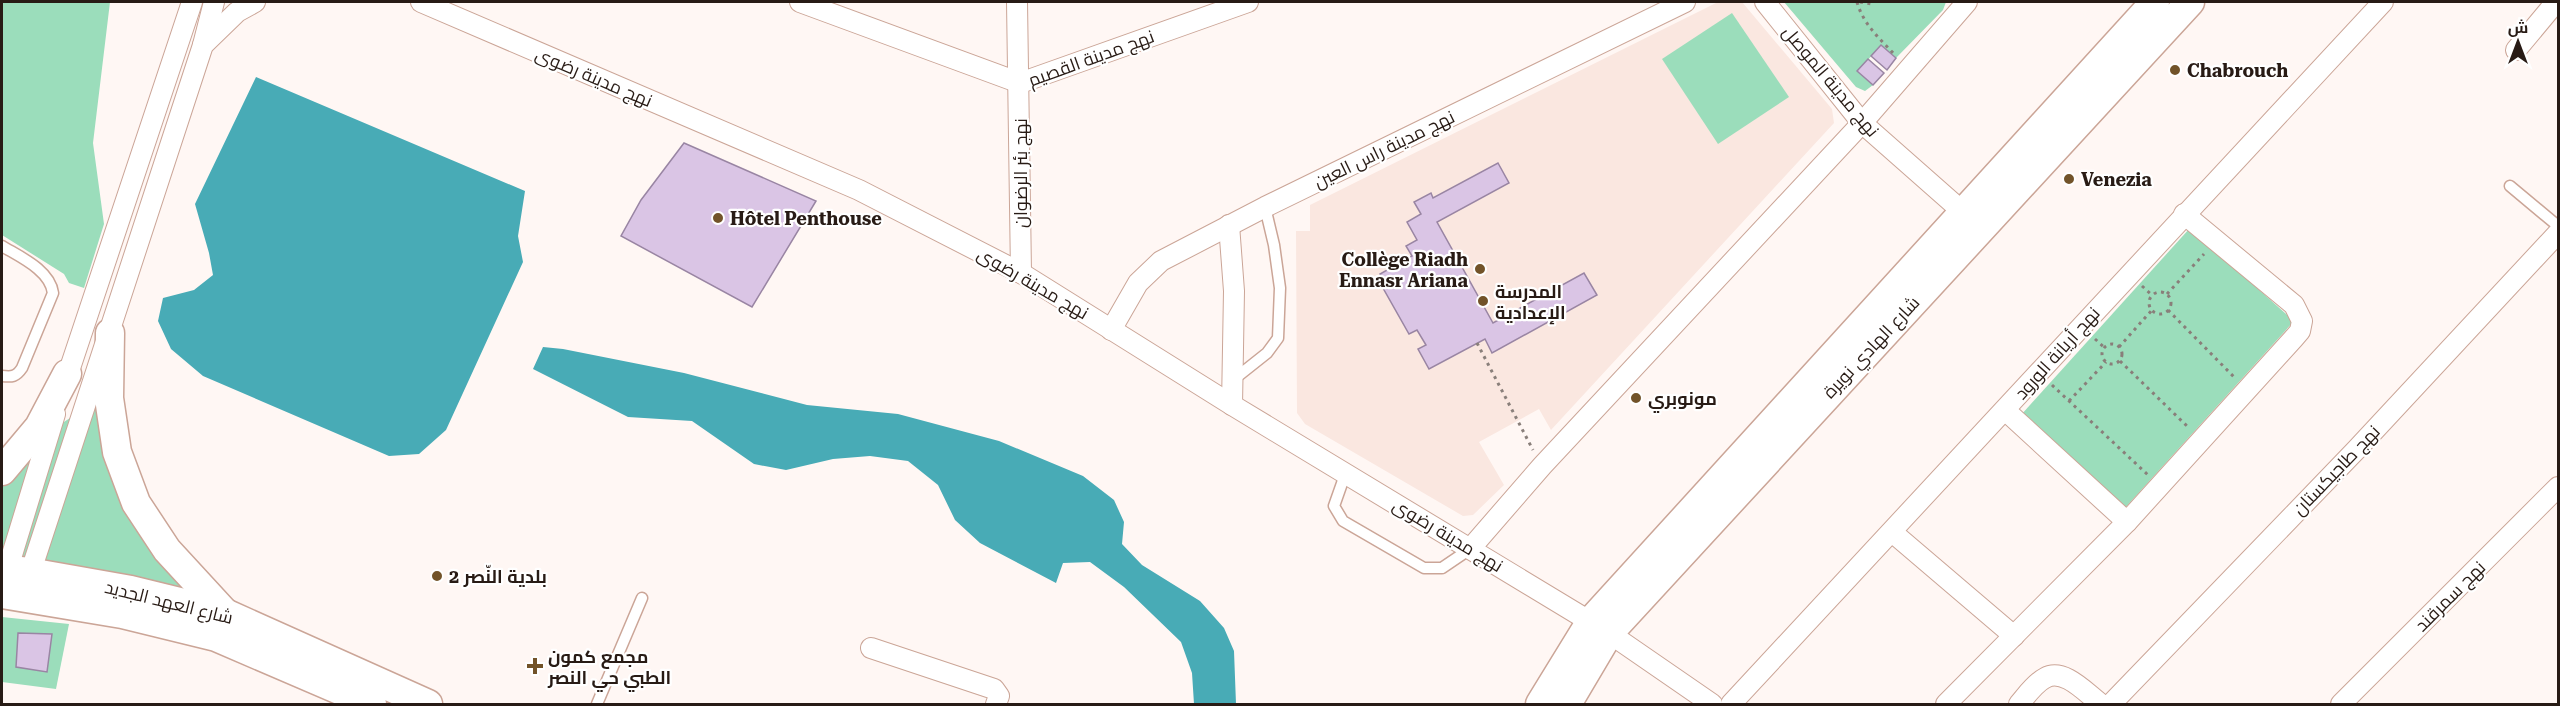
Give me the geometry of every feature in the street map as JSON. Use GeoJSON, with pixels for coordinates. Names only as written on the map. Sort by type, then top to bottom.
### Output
{"type":"FeatureCollection","features":[{"type":"Feature","properties":{"kind":"main road","name":"شارع الهادي نويرة"},"geometry":{"type":"LineString","coordinates":[[1540,705],[1600,627],[1971,221],[2155,2]]}},
{"type":"Feature","properties":{"kind":"main road","name":"شارع الهادي نويرة"},"geometry":{"type":"LineString","coordinates":[[1971,221],[2190,2]]}},
{"type":"Feature","properties":{"kind":"main road"},"geometry":{"type":"LineString","coordinates":[[110,333],[111,409],[117,452],[136,503],[167,550],[225,613]]}},
{"type":"Feature","properties":{"kind":"main road"},"geometry":{"type":"LineString","coordinates":[[2,471],[39,427],[67,374]]}},
{"type":"Feature","properties":{"kind":"main road","name":"شارع العهد الجديد"},"geometry":{"type":"LineString","coordinates":[[11,582],[131,590],[225,613],[428,705]]}},
{"type":"Feature","properties":{"kind":"main road","name":"شارع العهد الجديد"},"geometry":{"type":"LineString","coordinates":[[11,582],[216,638],[372,705]]}},
{"type":"Feature","properties":{"kind":"main road","name":"شارع الهادي نويرة"},"geometry":{"type":"LineString","coordinates":[[1568,705],[1600,627]]}},
{"type":"Feature","properties":{"kind":"street"},"geometry":{"type":"LineString","coordinates":[[11,582],[67,374],[192,2]]}},
{"type":"Feature","properties":{"kind":"street"},"geometry":{"type":"LineString","coordinates":[[11,582],[110,333],[203,45],[214,2]]}},
{"type":"Feature","properties":{"kind":"street"},"geometry":{"type":"LineString","coordinates":[[203,45],[237,12],[255,2]]}},
{"type":"Feature","properties":{"kind":"street","name":"نهج مدينة رضوى"},"geometry":{"type":"LineString","coordinates":[[422,2],[859,190],[1021,273],[1232,405],[1600,627]]}},
{"type":"Feature","properties":{"kind":"street","name":"نهج مدينة القصيم"},"geometry":{"type":"LineString","coordinates":[[800,2],[1020,83],[1248,2]]}},
{"type":"Feature","properties":{"kind":"street","name":"نهج بئر الرضوان"},"geometry":{"type":"LineString","coordinates":[[1017,2],[1020,83],[1021,273]]}},
{"type":"Feature","properties":{"kind":"street","name":"نهج مدينة راس العين"},"geometry":{"type":"LineString","coordinates":[[1111,330],[1138,283],[1161,261],[1265,207],[1685,2]]}},
{"type":"Feature","properties":{"kind":"street","name":"نهج مدينة الموصل"},"geometry":{"type":"LineString","coordinates":[[1765,2],[1862,123],[1971,221]]}},
{"type":"Feature","properties":{"kind":"street"},"geometry":{"type":"LineString","coordinates":[[1470,549],[1542,466],[1862,123],[1967,2]]}},
{"type":"Feature","properties":{"kind":"street","name":"نهج أريانة الورود"},"geometry":{"type":"LineString","coordinates":[[1731,705],[2383,2]]}},
{"type":"Feature","properties":{"kind":"street"},"geometry":{"type":"LineString","coordinates":[[2516,50],[2556,2]]}},
{"type":"Feature","properties":{"kind":"street"},"geometry":{"type":"LineString","coordinates":[[1946,705],[2127,522],[2300,331],[2302,321],[2294,305],[2215,242],[2184,214]]}},
{"type":"Feature","properties":{"kind":"street"},"geometry":{"type":"LineString","coordinates":[[1229,225],[1234,291],[1232,405]]}},
{"type":"Feature","properties":{"kind":"street","name":"نهج طاجيكستان"},"geometry":{"type":"LineString","coordinates":[[2111,705],[2356,450],[2559,233]]}},
{"type":"Feature","properties":{"kind":"street"},"geometry":{"type":"LineString","coordinates":[[2006,411],[2127,522]]}},
{"type":"Feature","properties":{"kind":"street","name":"نهج سمرقند"},"geometry":{"type":"LineString","coordinates":[[2341,705],[2559,487]]}},
{"type":"Feature","properties":{"kind":"street"},"geometry":{"type":"LineString","coordinates":[[1892,532],[2014,636]]}},
{"type":"Feature","properties":{"kind":"street"},"geometry":{"type":"LineString","coordinates":[[1600,627],[1711,704]]}},
{"type":"Feature","properties":{"kind":"street"},"geometry":{"type":"LineString","coordinates":[[871,648],[994,688],[999,696],[996,705]]}},
{"type":"Feature","properties":{"kind":"street"},"geometry":{"type":"LineString","coordinates":[[2019,705],[2045,678],[2062,675],[2101,705]]}},
{"type":"Feature","properties":{"kind":"lane"},"geometry":{"type":"LineString","coordinates":[[2510,186],[2559,226]]}},
{"type":"Feature","properties":{"kind":"lane"},"geometry":{"type":"LineString","coordinates":[[1232,380],[1267,353],[1278,338],[1280,288],[1274,245],[1265,207]]}},
{"type":"Feature","properties":{"kind":"lane"},"geometry":{"type":"LineString","coordinates":[[2,246],[23,258],[48,278],[53,293],[22,368],[17,375],[2,376]]}},
{"type":"Feature","properties":{"kind":"lane"},"geometry":{"type":"LineString","coordinates":[[1346,472],[1334,506],[1343,521],[1424,568],[1442,568],[1470,549]]}},
{"type":"Feature","properties":{"kind":"lane"},"geometry":{"type":"LineString","coordinates":[[597,705],[642,598]]}},
{"type":"Feature","properties":{"kind":"path"},"geometry":{"type":"LineString","coordinates":[[1873,2],[1872,4],[1859,2],[1860,14],[1908,69]]}},
{"type":"Feature","properties":{"kind":"path"},"geometry":{"type":"LineString","coordinates":[[2167,294],[2215,242]]}},
{"type":"Feature","properties":{"kind":"path"},"geometry":{"type":"LineString","coordinates":[[2159,292],[2167,294],[2171,302],[2168,310],[2160,314],[2152,310],[2149,303],[2152,295],[2159,292]]}},
{"type":"Feature","properties":{"kind":"path"},"geometry":{"type":"LineString","coordinates":[[2119,347],[2152,310]]}},
{"type":"Feature","properties":{"kind":"path"},"geometry":{"type":"LineString","coordinates":[[2168,310],[2246,389]]}},
{"type":"Feature","properties":{"kind":"path"},"geometry":{"type":"LineString","coordinates":[[1477,343],[1542,466]]}},
{"type":"Feature","properties":{"kind":"path"},"geometry":{"type":"LineString","coordinates":[[2112,344],[2119,347],[2122,354],[2120,361],[2113,365],[2106,362],[2102,355],[2104,348],[2112,344]]}},
{"type":"Feature","properties":{"kind":"path"},"geometry":{"type":"LineString","coordinates":[[2120,361],[2201,439]]}},
{"type":"Feature","properties":{"kind":"path"},"geometry":{"type":"LineString","coordinates":[[2069,401],[2106,362]]}},
{"type":"Feature","properties":{"kind":"path"},"geometry":{"type":"LineString","coordinates":[[2040,373],[2159,485]]}},
{"type":"Feature","properties":{"kind":"shaded area","name":"المدرسة الإعدادية"},"geometry":{"type":"Polygon","coordinates":[[[1718,2],[1742,2],[1832,109],[1834,123],[1551,430],[1539,409],[1479,442],[1504,485],[1473,515],[1463,516],[1305,424],[1297,413],[1296,231],[1310,231],[1310,205],[1718,2]]]}},
{"type":"Feature","properties":{"kind":"green space"},"geometry":{"type":"Polygon","coordinates":[[[2,2],[110,2],[93,143],[104,224],[84,288],[69,283],[64,274],[2,235],[2,2]]]}},
{"type":"Feature","properties":{"kind":"green space"},"geometry":{"type":"Polygon","coordinates":[[[1784,2],[1946,2],[1943,10],[1896,58],[1881,45],[1858,71],[1873,85],[1865,91],[1856,87],[1784,2]]]}},
{"type":"Feature","properties":{"kind":"green space"},"geometry":{"type":"Polygon","coordinates":[[[1732,13],[1789,97],[1718,144],[1662,59],[1732,13]]]}},
{"type":"Feature","properties":{"kind":"green space"},"geometry":{"type":"Polygon","coordinates":[[[2190,228],[2294,321],[2125,508],[2021,415],[2190,228]]]}},
{"type":"Feature","properties":{"kind":"green space"},"geometry":{"type":"Polygon","coordinates":[[[102,397],[109,452],[197,596],[131,575],[2,558],[2,483],[38,439],[102,397]]]}},
{"type":"Feature","properties":{"kind":"green space"},"geometry":{"type":"Polygon","coordinates":[[[2,617],[69,624],[56,689],[2,682],[2,617]]]}},
{"type":"Feature","properties":{"kind":"water"},"geometry":{"type":"Polygon","coordinates":[[[256,77],[525,191],[518,236],[523,262],[446,430],[419,454],[389,456],[203,376],[171,349],[158,321],[163,298],[194,290],[213,275],[195,204],[256,77]]]}},
{"type":"Feature","properties":{"kind":"water"},"geometry":{"type":"Polygon","coordinates":[[[543,347],[684,373],[807,405],[898,414],[999,441],[1083,476],[1114,500],[1124,522],[1122,544],[1142,565],[1200,601],[1224,628],[1234,651],[1236,704],[1194,704],[1192,673],[1181,642],[1124,587],[1090,562],[1063,563],[1056,583],[980,543],[955,520],[938,485],[908,461],[870,456],[833,459],[786,470],[754,464],[692,421],[628,417],[533,369],[543,347]]]}},
{"type":"Feature","properties":{"kind":"building"},"geometry":{"type":"Polygon","coordinates":[[[1881,45],[1896,58],[1887,70],[1871,56],[1881,45]]]}},
{"type":"Feature","properties":{"kind":"building"},"geometry":{"type":"Polygon","coordinates":[[[1868,59],[1884,73],[1873,85],[1857,71],[1868,59]]]}},
{"type":"Feature","properties":{"kind":"building","name":"Hôtel Penthouse"},"geometry":{"type":"Polygon","coordinates":[[[684,143],[816,201],[752,307],[621,236],[641,200],[684,143]]]}},
{"type":"Feature","properties":{"kind":"building"},"geometry":{"type":"Polygon","coordinates":[[[1498,163],[1509,183],[1437,222],[1493,323],[1584,273],[1597,295],[1492,353],[1485,339],[1429,369],[1418,349],[1426,345],[1417,330],[1409,334],[1383,288],[1387,286],[1380,274],[1412,256],[1406,246],[1417,240],[1407,222],[1421,214],[1414,202],[1431,193],[1433,198],[1498,163]]]}},
{"type":"Feature","properties":{"kind":"building"},"geometry":{"type":"Polygon","coordinates":[[[18,633],[52,634],[47,672],[16,667],[18,633]]]}},
{"type":"Feature","properties":{"kind":"place","name":"Chabrouch"},"geometry":{"type":"Point","coordinates":[2175,70]}},
{"type":"Feature","properties":{"kind":"place","name":"Venezia"},"geometry":{"type":"Point","coordinates":[2069,179]}},
{"type":"Feature","properties":{"kind":"place","name":"Hôtel Penthouse"},"geometry":{"type":"Point","coordinates":[718,218]}},
{"type":"Feature","properties":{"kind":"place","name":"Collège Riadh Ennasr Ariana"},"geometry":{"type":"Point","coordinates":[1480,269]}},
{"type":"Feature","properties":{"kind":"place","name":"المدرسة الإعدادية"},"geometry":{"type":"Point","coordinates":[1483,301]}},
{"type":"Feature","properties":{"kind":"place","name":"مونوبري"},"geometry":{"type":"Point","coordinates":[1636,398]}},
{"type":"Feature","properties":{"kind":"place","name":"بلدية النّصر 2"},"geometry":{"type":"Point","coordinates":[437,576]}},
{"type":"Feature","properties":{"kind":"place","name":"مجمع كمون الطبي حي النصر"},"geometry":{"type":"Point","coordinates":[535,666]}}]}
